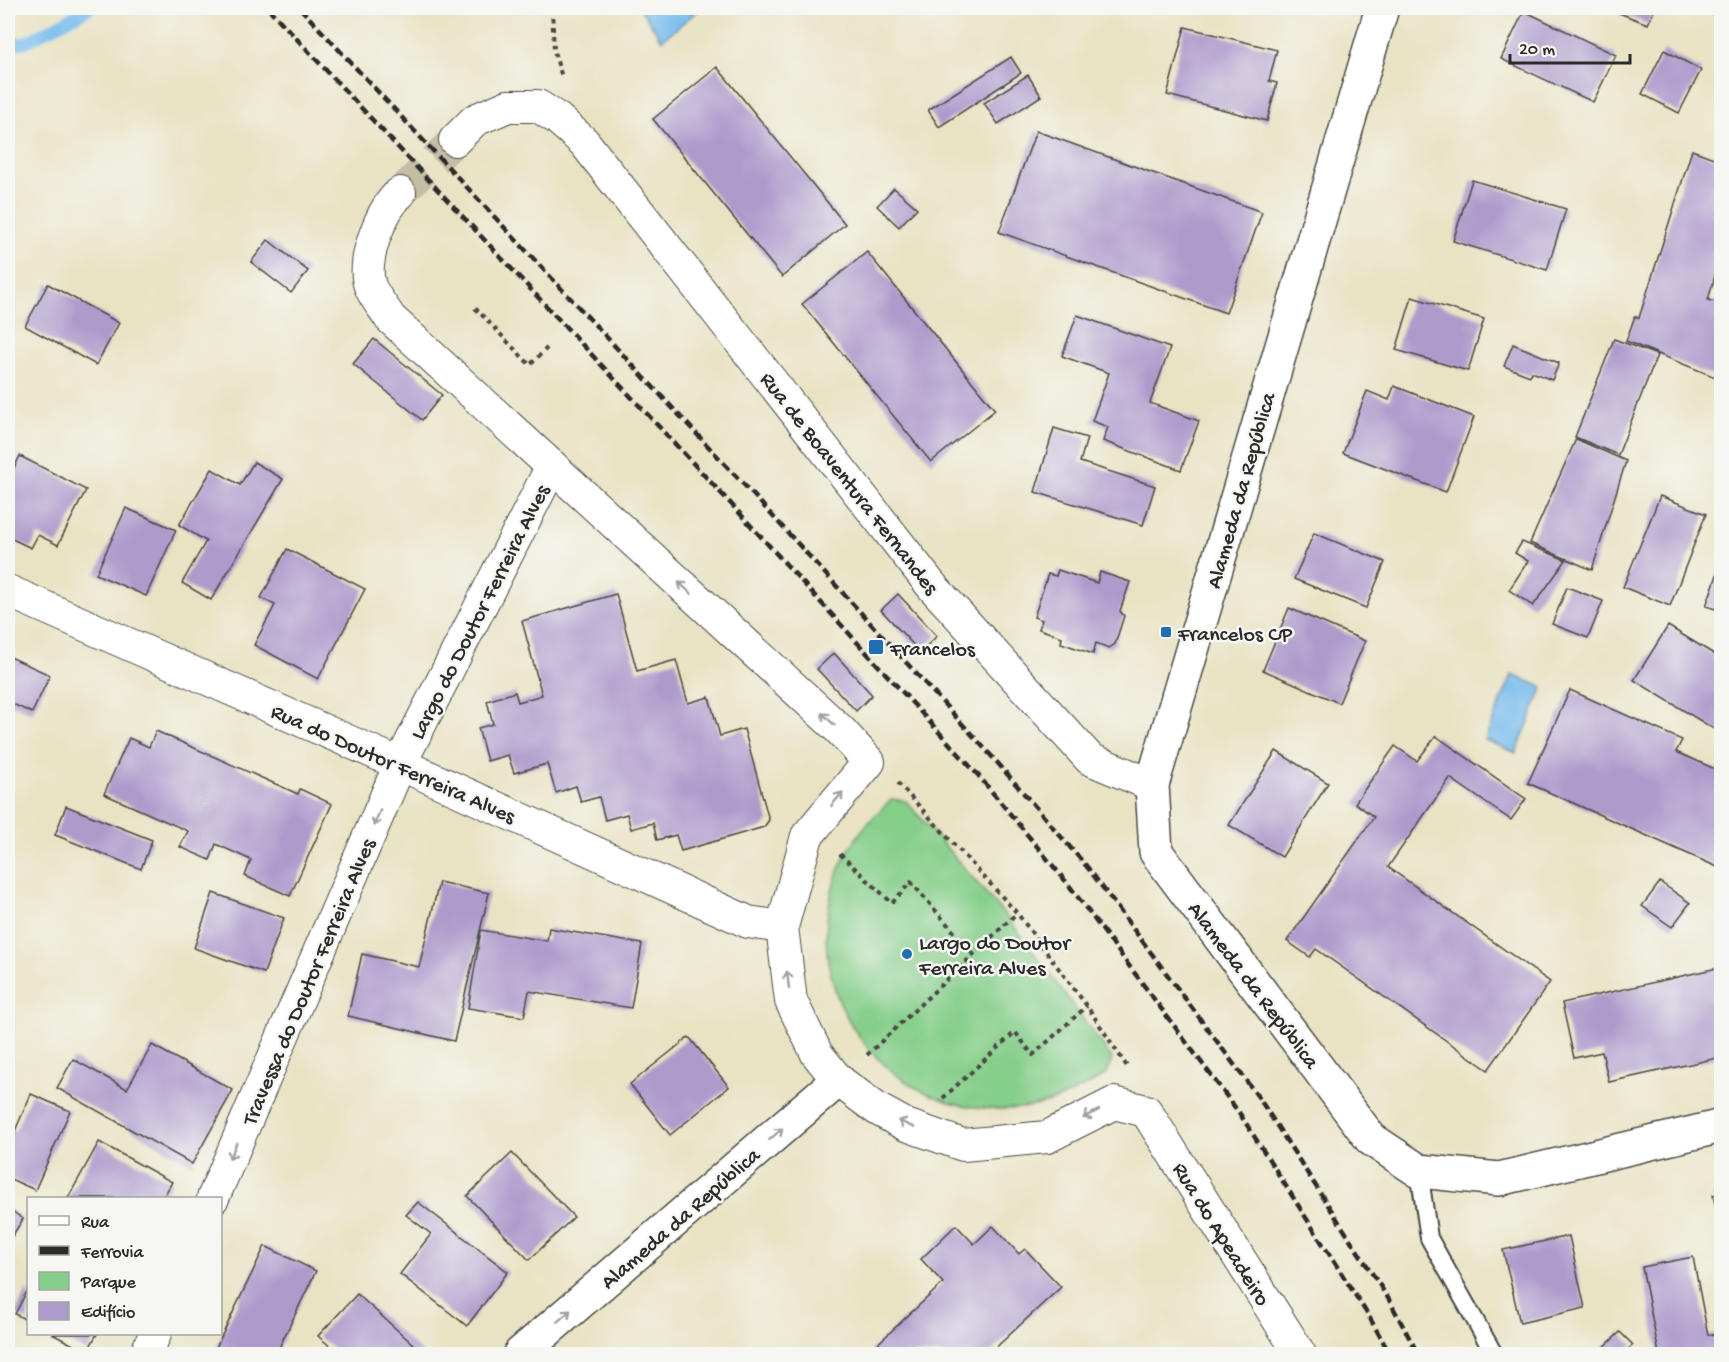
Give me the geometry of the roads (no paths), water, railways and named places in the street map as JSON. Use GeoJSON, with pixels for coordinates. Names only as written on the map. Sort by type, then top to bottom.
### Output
{"type":"FeatureCollection","features":[{"type":"Feature","properties":{"kind":"main road","name":"Alameda da República"},"geometry":{"type":"LineString","coordinates":[[1382,8],[1152,785],[1156,852],[1371,1139],[1419,1171]]}},
{"type":"Feature","properties":{"kind":"main road","name":"Alameda da República"},"geometry":{"type":"LineString","coordinates":[[520,1354],[838,1080]]}},
{"type":"Feature","properties":{"kind":"main road"},"geometry":{"type":"LineString","coordinates":[[1419,1171],[1500,1179],[1722,1126]]}},
{"type":"Feature","properties":{"kind":"street","name":"Rua de Boaventura Fernandes"},"geometry":{"type":"LineString","coordinates":[[455,140],[475,120],[508,106],[538,106],[558,118],[584,142],[932,585],[1090,759],[1152,785]]}},
{"type":"Feature","properties":{"kind":"street"},"geometry":{"type":"LineString","coordinates":[[400,193],[391,201],[375,232],[368,259],[370,286],[390,318],[552,466]]}},
{"type":"Feature","properties":{"kind":"street","name":"Largo do Doutor Ferreira Alves"},"geometry":{"type":"LineString","coordinates":[[400,764],[552,466],[840,730],[869,762],[807,836],[782,927],[791,1001],[818,1054],[838,1080],[877,1109],[906,1125],[963,1145],[1047,1137],[1114,1102],[1146,1111]]}},
{"type":"Feature","properties":{"kind":"street","name":"Rua do Doutor Ferreira Alves"},"geometry":{"type":"LineString","coordinates":[[8,591],[400,764],[748,922],[782,927]]}},
{"type":"Feature","properties":{"kind":"street","name":"Travessa do Doutor Ferreira Alves"},"geometry":{"type":"LineString","coordinates":[[213,1197],[400,764]]}},
{"type":"Feature","properties":{"kind":"street","name":"Rua do Apeadeiro"},"geometry":{"type":"LineString","coordinates":[[1146,1111],[1300,1354]]}},
{"type":"Feature","properties":{"kind":"street"},"geometry":{"type":"LineString","coordinates":[[146,1354],[155,1335]]}},
{"type":"Feature","properties":{"kind":"lane"},"geometry":{"type":"LineString","coordinates":[[1419,1171],[1429,1238],[1494,1354]]}},
{"type":"Feature","properties":{"kind":"water"},"geometry":{"type":"Polygon","coordinates":[[[640,8],[701,8],[662,40],[640,8]]]}},
{"type":"Feature","properties":{"kind":"water"},"geometry":{"type":"Polygon","coordinates":[[[1512,675],[1543,687],[1516,753],[1485,740],[1512,675]]]}},
{"type":"Feature","properties":{"kind":"waterway"},"geometry":{"type":"LineString","coordinates":[[8,45],[26,42],[90,8]]}},
{"type":"Feature","properties":{"kind":"tunnel"},"geometry":{"type":"LineString","coordinates":[[400,193],[455,140]]}},
{"type":"Feature","properties":{"kind":"railway"},"geometry":{"type":"LineString","coordinates":[[268,8],[733,506],[978,775],[1068,884],[1240,1114],[1368,1315],[1390,1354]]}},
{"type":"Feature","properties":{"kind":"railway"},"geometry":{"type":"LineString","coordinates":[[300,8],[748,489],[996,761],[1088,868],[1259,1098],[1388,1298],[1418,1354]]}},
{"type":"Feature","properties":{"kind":"place","name":"Francelos CP"},"geometry":{"type":"Point","coordinates":[1166,632]}},
{"type":"Feature","properties":{"kind":"place","name":"Francelos"},"geometry":{"type":"Point","coordinates":[876,647]}},
{"type":"Feature","properties":{"kind":"place","name":"Largo do Doutor Ferreira Alves"},"geometry":{"type":"Point","coordinates":[907,954]}}]}
